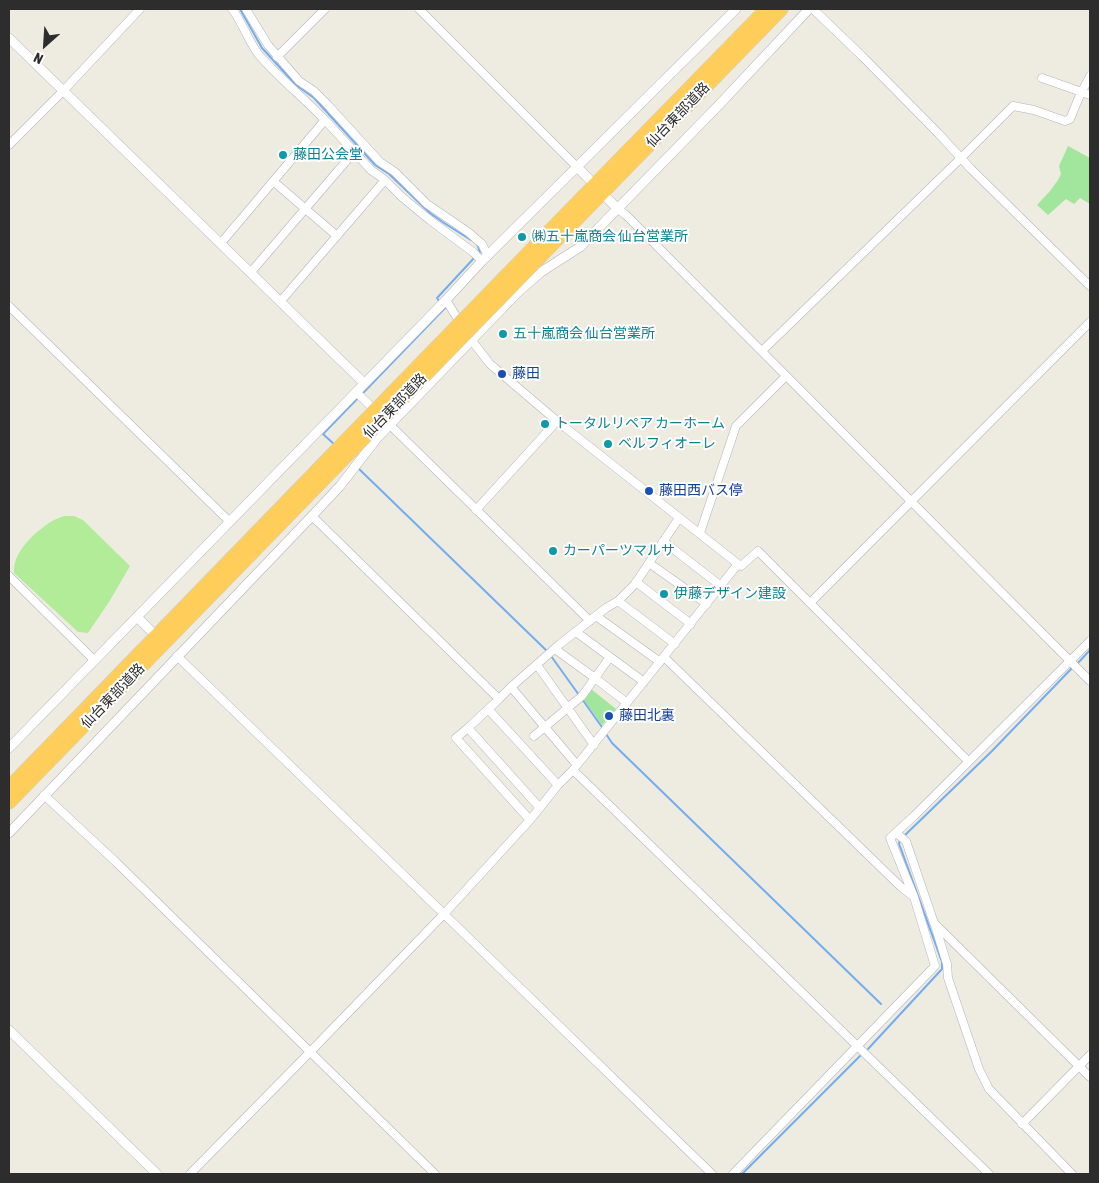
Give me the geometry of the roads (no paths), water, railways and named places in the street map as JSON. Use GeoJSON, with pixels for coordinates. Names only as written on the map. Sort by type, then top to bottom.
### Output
{"type":"FeatureCollection","features":[{"type":"Feature","properties":{"kind":"highway","name":"仙台東部道路"},"geometry":{"type":"LineString","coordinates":[[9,802],[348,460],[554,234],[766,9]]}},
{"type":"Feature","properties":{"kind":"highway","name":"仙台東部道路"},"geometry":{"type":"LineString","coordinates":[[554,234],[781,9]]}},
{"type":"Feature","properties":{"kind":"highway","name":"仙台東部道路"},"geometry":{"type":"LineString","coordinates":[[9,788],[348,460]]}},
{"type":"Feature","properties":{"kind":"street"},"geometry":{"type":"LineString","coordinates":[[9,145],[140,9]]}},
{"type":"Feature","properties":{"kind":"street"},"geometry":{"type":"LineString","coordinates":[[232,9],[258,53],[290,88],[326,120],[371,170],[431,221],[483,259]]}},
{"type":"Feature","properties":{"kind":"street"},"geometry":{"type":"LineString","coordinates":[[246,9],[268,46],[299,81],[314,91],[380,162],[395,172],[427,204],[482,244],[483,259]]}},
{"type":"Feature","properties":{"kind":"street"},"geometry":{"type":"LineString","coordinates":[[277,56],[325,9]]}},
{"type":"Feature","properties":{"kind":"street"},"geometry":{"type":"LineString","coordinates":[[419,9],[589,179]]}},
{"type":"Feature","properties":{"kind":"street"},"geometry":{"type":"LineString","coordinates":[[9,748],[230,522],[359,395],[364,383],[446,300],[483,259],[736,9]]}},
{"type":"Feature","properties":{"kind":"street"},"geometry":{"type":"LineString","coordinates":[[9,833],[340,486],[348,460],[378,437],[517,293],[541,272],[580,247],[811,9],[869,63],[961,158],[1090,286]]}},
{"type":"Feature","properties":{"kind":"street"},"geometry":{"type":"LineString","coordinates":[[9,38],[364,383]]}},
{"type":"Feature","properties":{"kind":"street"},"geometry":{"type":"LineString","coordinates":[[762,352],[1013,106],[1034,110],[1064,121],[1070,119],[1090,76]]}},
{"type":"Feature","properties":{"kind":"street"},"geometry":{"type":"LineString","coordinates":[[1042,78],[1090,95]]}},
{"type":"Feature","properties":{"kind":"street"},"geometry":{"type":"LineString","coordinates":[[221,243],[326,120]]}},
{"type":"Feature","properties":{"kind":"street"},"geometry":{"type":"LineString","coordinates":[[251,272],[354,152]]}},
{"type":"Feature","properties":{"kind":"street"},"geometry":{"type":"LineString","coordinates":[[280,302],[384,180]]}},
{"type":"Feature","properties":{"kind":"street"},"geometry":{"type":"LineString","coordinates":[[273,181],[337,236]]}},
{"type":"Feature","properties":{"kind":"street"},"geometry":{"type":"LineString","coordinates":[[608,198],[1090,681]]}},
{"type":"Feature","properties":{"kind":"street"},"geometry":{"type":"LineString","coordinates":[[446,300],[471,341],[490,364],[557,421],[738,564],[741,566],[758,551],[968,761]]}},
{"type":"Feature","properties":{"kind":"street"},"geometry":{"type":"LineString","coordinates":[[9,306],[230,522]]}},
{"type":"Feature","properties":{"kind":"street"},"geometry":{"type":"LineString","coordinates":[[810,603],[1090,322]]}},
{"type":"Feature","properties":{"kind":"street"},"geometry":{"type":"LineString","coordinates":[[700,533],[736,426],[786,376]]}},
{"type":"Feature","properties":{"kind":"street"},"geometry":{"type":"LineString","coordinates":[[359,395],[476,510],[593,619],[662,660],[901,888],[914,897]]}},
{"type":"Feature","properties":{"kind":"street"},"geometry":{"type":"LineString","coordinates":[[476,510],[557,421]]}},
{"type":"Feature","properties":{"kind":"street"},"geometry":{"type":"LineString","coordinates":[[312,516],[499,699]]}},
{"type":"Feature","properties":{"kind":"street"},"geometry":{"type":"LineString","coordinates":[[530,820],[456,738],[551,653],[606,608],[618,601],[636,582],[679,518]]}},
{"type":"Feature","properties":{"kind":"street"},"geometry":{"type":"LineString","coordinates":[[663,541],[721,586]]}},
{"type":"Feature","properties":{"kind":"street"},"geometry":{"type":"LineString","coordinates":[[649,563],[706,604]]}},
{"type":"Feature","properties":{"kind":"street"},"geometry":{"type":"LineString","coordinates":[[190,1174],[444,914],[530,820],[594,745],[738,564]]}},
{"type":"Feature","properties":{"kind":"street"},"geometry":{"type":"LineString","coordinates":[[9,576],[94,660]]}},
{"type":"Feature","properties":{"kind":"street"},"geometry":{"type":"LineString","coordinates":[[636,582],[691,624]]}},
{"type":"Feature","properties":{"kind":"street"},"geometry":{"type":"LineString","coordinates":[[618,601],[675,644]]}},
{"type":"Feature","properties":{"kind":"street"},"geometry":{"type":"LineString","coordinates":[[137,617],[150,630]]}},
{"type":"Feature","properties":{"kind":"street"},"geometry":{"type":"LineString","coordinates":[[576,632],[644,682]]}},
{"type":"Feature","properties":{"kind":"street"},"geometry":{"type":"LineString","coordinates":[[733,1174],[936,966],[914,897],[890,838],[900,836],[968,761],[1073,664],[1090,641]]}},
{"type":"Feature","properties":{"kind":"street"},"geometry":{"type":"LineString","coordinates":[[168,648],[712,1174]]}},
{"type":"Feature","properties":{"kind":"street"},"geometry":{"type":"LineString","coordinates":[[551,653],[595,678],[627,703]]}},
{"type":"Feature","properties":{"kind":"street"},"geometry":{"type":"LineString","coordinates":[[534,736],[580,698],[610,657]]}},
{"type":"Feature","properties":{"kind":"street"},"geometry":{"type":"LineString","coordinates":[[537,665],[594,745]]}},
{"type":"Feature","properties":{"kind":"street"},"geometry":{"type":"LineString","coordinates":[[511,687],[546,728],[575,768],[989,1174]]}},
{"type":"Feature","properties":{"kind":"street"},"geometry":{"type":"LineString","coordinates":[[488,709],[558,785]]}},
{"type":"Feature","properties":{"kind":"street"},"geometry":{"type":"LineString","coordinates":[[468,728],[540,808]]}},
{"type":"Feature","properties":{"kind":"street"},"geometry":{"type":"LineString","coordinates":[[44,795],[117,863],[436,1174]]}},
{"type":"Feature","properties":{"kind":"street"},"geometry":{"type":"LineString","coordinates":[[900,836],[906,841],[948,964],[948,978],[979,1069],[989,1089],[1072,1174]]}},
{"type":"Feature","properties":{"kind":"street"},"geometry":{"type":"LineString","coordinates":[[934,923],[1090,1077]]}},
{"type":"Feature","properties":{"kind":"street"},"geometry":{"type":"LineString","coordinates":[[9,1030],[157,1174]]}},
{"type":"Feature","properties":{"kind":"street"},"geometry":{"type":"LineString","coordinates":[[1022,1124],[1090,1055]]}},
{"type":"Feature","properties":{"kind":"waterway"},"geometry":{"type":"LineString","coordinates":[[240,9],[262,48],[296,85],[314,98],[375,165],[389,174],[430,213],[471,240]]}},
{"type":"Feature","properties":{"kind":"waterway"},"geometry":{"type":"LineString","coordinates":[[477,244],[479,253]]}},
{"type":"Feature","properties":{"kind":"waterway"},"geometry":{"type":"LineString","coordinates":[[439,301],[437,298],[475,257]]}},
{"type":"Feature","properties":{"kind":"waterway"},"geometry":{"type":"LineString","coordinates":[[363,393],[445,308]]}},
{"type":"Feature","properties":{"kind":"waterway"},"geometry":{"type":"LineString","coordinates":[[335,445],[323,434],[359,397]]}},
{"type":"Feature","properties":{"kind":"waterway"},"geometry":{"type":"LineString","coordinates":[[358,468],[548,652]]}},
{"type":"Feature","properties":{"kind":"waterway"},"geometry":{"type":"LineString","coordinates":[[1077,664],[1090,650]]}},
{"type":"Feature","properties":{"kind":"waterway"},"geometry":{"type":"LineString","coordinates":[[551,656],[579,695]]}},
{"type":"Feature","properties":{"kind":"waterway"},"geometry":{"type":"LineString","coordinates":[[903,837],[992,751],[1073,667]]}},
{"type":"Feature","properties":{"kind":"waterway"},"geometry":{"type":"LineString","coordinates":[[582,699],[604,730]]}},
{"type":"Feature","properties":{"kind":"waterway"},"geometry":{"type":"LineString","coordinates":[[606,734],[612,743],[881,1004]]}},
{"type":"Feature","properties":{"kind":"waterway"},"geometry":{"type":"LineString","coordinates":[[868,1049],[942,969],[942,962],[899,844],[900,840]]}},
{"type":"Feature","properties":{"kind":"waterway"},"geometry":{"type":"LineString","coordinates":[[742,1174],[860,1056]]}},
{"type":"Feature","properties":{"kind":"place","name":"藤田公会堂"},"geometry":{"type":"Point","coordinates":[283,155]}},
{"type":"Feature","properties":{"kind":"place","name":"㈱五十嵐商会 仙台営業所"},"geometry":{"type":"Point","coordinates":[522,237]}},
{"type":"Feature","properties":{"kind":"place","name":"五十嵐商会 仙台営業所"},"geometry":{"type":"Point","coordinates":[503,334]}},
{"type":"Feature","properties":{"kind":"place","name":"藤田"},"geometry":{"type":"Point","coordinates":[502,374]}},
{"type":"Feature","properties":{"kind":"place","name":"トータルリペア カーホーム"},"geometry":{"type":"Point","coordinates":[545,424]}},
{"type":"Feature","properties":{"kind":"place","name":"ベルフィオーレ"},"geometry":{"type":"Point","coordinates":[608,444]}},
{"type":"Feature","properties":{"kind":"place","name":"藤田西バス停"},"geometry":{"type":"Point","coordinates":[649,491]}},
{"type":"Feature","properties":{"kind":"place","name":"カーパーツマルサ"},"geometry":{"type":"Point","coordinates":[553,551]}},
{"type":"Feature","properties":{"kind":"place","name":"伊藤デザイン建設"},"geometry":{"type":"Point","coordinates":[664,594]}},
{"type":"Feature","properties":{"kind":"place","name":"藤田北裏"},"geometry":{"type":"Point","coordinates":[609,716]}}]}
